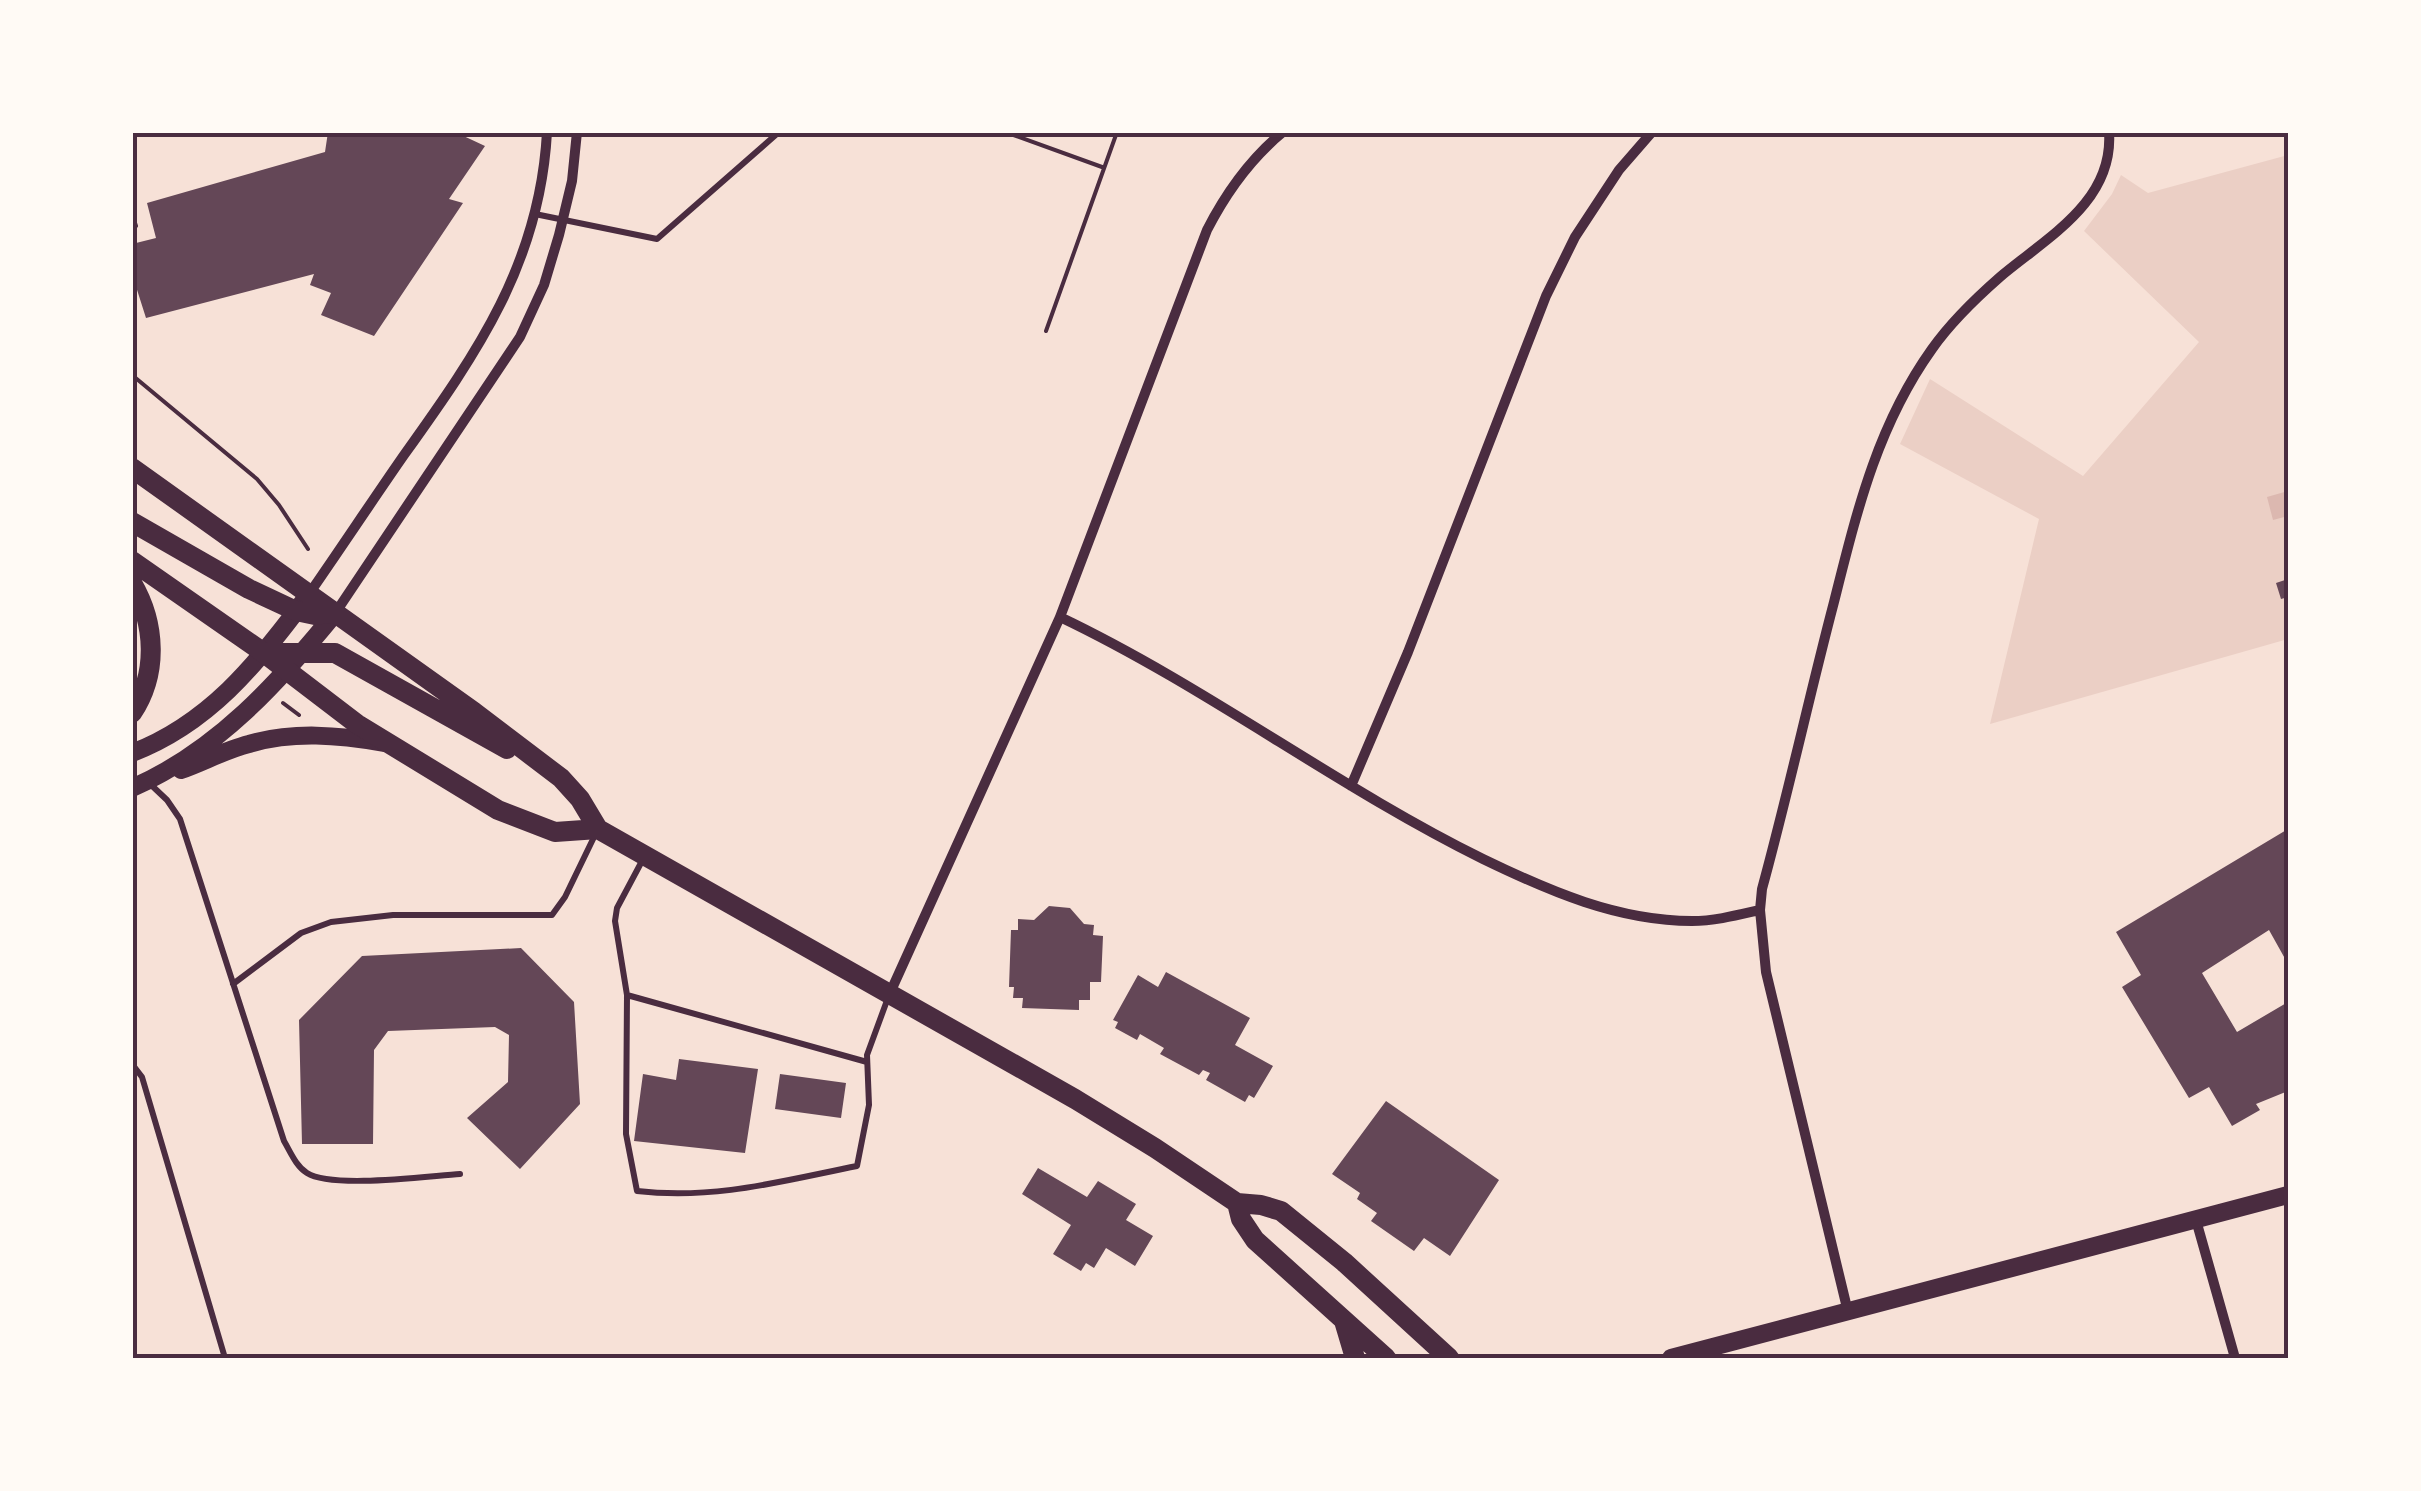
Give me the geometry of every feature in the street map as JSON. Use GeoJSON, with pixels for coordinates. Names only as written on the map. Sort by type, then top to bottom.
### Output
{"type":"FeatureCollection","features":[{"type":"Feature","properties":{"kind":"main road"},"geometry":{"type":"LineString","coordinates":[[132,468],[561,778],[580,798],[598,829],[1122,1128],[1237,1202],[1274,1208],[1300,1224],[1449,1358]]}},
{"type":"Feature","properties":{"kind":"main road"},"geometry":{"type":"LineString","coordinates":[[132,522],[296,612],[336,612]]}},
{"type":"Feature","properties":{"kind":"main road"},"geometry":{"type":"LineString","coordinates":[[132,561],[264,652],[387,744],[498,810],[528,824],[563,833],[598,829]]}},
{"type":"Feature","properties":{"kind":"main road"},"geometry":{"type":"LineString","coordinates":[[132,583],[146,617],[151,653],[148,682],[132,714]]}},
{"type":"Feature","properties":{"kind":"main road"},"geometry":{"type":"LineString","coordinates":[[132,753],[172,735],[210,709],[264,652],[310,594]]}},
{"type":"Feature","properties":{"kind":"main road"},"geometry":{"type":"LineString","coordinates":[[140,785],[212,741],[288,671],[336,612]]}},
{"type":"Feature","properties":{"kind":"main road"},"geometry":{"type":"LineString","coordinates":[[264,652],[304,650],[340,655],[439,714],[561,778]]}},
{"type":"Feature","properties":{"kind":"main road"},"geometry":{"type":"LineString","coordinates":[[140,785],[240,746],[273,739],[328,736],[387,744]]}},
{"type":"Feature","properties":{"kind":"main road"},"geometry":{"type":"LineString","coordinates":[[1672,1358],[2288,1194]]}},
{"type":"Feature","properties":{"kind":"main road"},"geometry":{"type":"LineString","coordinates":[[1237,1202],[1241,1219],[1255,1240],[1386,1358]]}},
{"type":"Feature","properties":{"kind":"main road"},"geometry":{"type":"LineString","coordinates":[[1344,1319],[1356,1358]]}},
{"type":"Feature","properties":{"kind":"street"},"geometry":{"type":"LineString","coordinates":[[310,594],[481,344],[515,275],[535,214],[543,181],[547,132]]}},
{"type":"Feature","properties":{"kind":"street"},"geometry":{"type":"LineString","coordinates":[[336,612],[520,337],[544,286],[563,220],[577,132]]}},
{"type":"Feature","properties":{"kind":"street"},"geometry":{"type":"LineString","coordinates":[[889,994],[1060,617],[1206,230],[1232,186],[1283,132]]}},
{"type":"Feature","properties":{"kind":"street"},"geometry":{"type":"LineString","coordinates":[[1350,786],[1408,652],[1546,296],[1574,236],[1619,170],[1652,132]]}},
{"type":"Feature","properties":{"kind":"street"},"geometry":{"type":"LineString","coordinates":[[1848,1312],[1766,972],[1760,910],[1762,889],[1855,519],[1880,441],[1918,370],[1951,325],[2086,204],[2106,170],[2108,132]]}},
{"type":"Feature","properties":{"kind":"street"},"geometry":{"type":"LineString","coordinates":[[1060,617],[1166,672],[1398,816],[1492,864],[1595,906],[1644,916],[1694,921],[1760,910]]}},
{"type":"Feature","properties":{"kind":"street"},"geometry":{"type":"LineString","coordinates":[[2196,1220],[2235,1358]]}},
{"type":"Feature","properties":{"kind":"lane"},"geometry":{"type":"LineString","coordinates":[[535,214],[657,239],[779,132]]}},
{"type":"Feature","properties":{"kind":"lane"},"geometry":{"type":"LineString","coordinates":[[140,785],[168,800],[180,819],[284,1141],[304,1172],[332,1181],[460,1174]]}},
{"type":"Feature","properties":{"kind":"lane"},"geometry":{"type":"LineString","coordinates":[[233,984],[301,934],[332,922],[393,915],[552,915],[598,829]]}},
{"type":"Feature","properties":{"kind":"lane"},"geometry":{"type":"LineString","coordinates":[[644,857],[616,914],[627,996],[626,1125],[638,1191],[719,1194],[857,1166],[869,1105],[867,1062],[889,994]]}},
{"type":"Feature","properties":{"kind":"lane"},"geometry":{"type":"LineString","coordinates":[[627,996],[867,1062]]}},
{"type":"Feature","properties":{"kind":"lane"},"geometry":{"type":"LineString","coordinates":[[132,1064],[142,1077],[224,1358]]}},
{"type":"Feature","properties":{"kind":"path"},"geometry":{"type":"LineString","coordinates":[[1005,132],[1102,167]]}},
{"type":"Feature","properties":{"kind":"path"},"geometry":{"type":"LineString","coordinates":[[1046,331],[1117,132]]}},
{"type":"Feature","properties":{"kind":"path"},"geometry":{"type":"LineString","coordinates":[[132,214],[136,226],[132,226]]}},
{"type":"Feature","properties":{"kind":"path"},"geometry":{"type":"LineString","coordinates":[[132,375],[256,479],[308,549]]}},
{"type":"Feature","properties":{"kind":"path"},"geometry":{"type":"LineString","coordinates":[[279,700],[305,719]]}},
{"type":"Feature","properties":{"kind":"shaded area"},"geometry":{"type":"Polygon","coordinates":[[[2288,155],[2288,639],[1990,724],[2039,519],[1900,444],[1930,379],[2083,476],[2199,342],[2084,231],[2121,175],[2148,193],[2288,155]]]}},
{"type":"Feature","properties":{"kind":"shaded area"},"geometry":{"type":"Polygon","coordinates":[[[2288,491],[2288,516],[2273,520],[2267,497],[2288,491]]]}},
{"type":"Feature","properties":{"kind":"building"},"geometry":{"type":"Polygon","coordinates":[[[328,132],[455,132],[485,146],[449,199],[463,203],[374,336],[321,315],[331,293],[310,285],[314,274],[146,318],[132,274],[132,244],[156,238],[147,203],[325,152],[328,132]]]}},
{"type":"Feature","properties":{"kind":"building"},"geometry":{"type":"Polygon","coordinates":[[[2288,579],[2288,597],[2281,599],[2276,583],[2288,579]]]}},
{"type":"Feature","properties":{"kind":"building"},"geometry":{"type":"Polygon","coordinates":[[[2288,829],[2288,964],[2269,930],[2202,973],[2237,1032],[2288,1002],[2288,1091],[2256,1104],[2260,1110],[2232,1126],[2209,1087],[2189,1098],[2122,987],[2141,975],[2116,932],[2288,829]]]}},
{"type":"Feature","properties":{"kind":"building"},"geometry":{"type":"Polygon","coordinates":[[[1049,906],[1070,908],[1084,924],[1094,925],[1093,935],[1103,936],[1101,982],[1090,982],[1090,1000],[1079,1000],[1079,1010],[1022,1008],[1023,998],[1013,998],[1014,987],[1009,987],[1011,930],[1018,930],[1018,919],[1034,920],[1049,906]]]}},
{"type":"Feature","properties":{"kind":"building"},"geometry":{"type":"Polygon","coordinates":[[[521,948],[574,1002],[580,1104],[520,1169],[467,1118],[508,1082],[509,1035],[495,1027],[388,1031],[374,1050],[373,1144],[302,1144],[299,1020],[362,956],[521,948]]]}},
{"type":"Feature","properties":{"kind":"building"},"geometry":{"type":"Polygon","coordinates":[[[1166,972],[1250,1018],[1235,1045],[1273,1066],[1254,1098],[1249,1095],[1245,1102],[1206,1080],[1210,1073],[1203,1070],[1199,1075],[1160,1054],[1164,1048],[1140,1034],[1137,1040],[1115,1028],[1118,1022],[1113,1020],[1138,975],[1158,987],[1166,972]]]}},
{"type":"Feature","properties":{"kind":"building"},"geometry":{"type":"Polygon","coordinates":[[[679,1059],[758,1069],[745,1153],[634,1141],[643,1074],[676,1080],[679,1059]]]}},
{"type":"Feature","properties":{"kind":"building"},"geometry":{"type":"Polygon","coordinates":[[[780,1074],[846,1083],[841,1118],[775,1109],[780,1074]]]}},
{"type":"Feature","properties":{"kind":"building"},"geometry":{"type":"Polygon","coordinates":[[[1386,1101],[1499,1180],[1450,1256],[1424,1238],[1414,1251],[1371,1221],[1377,1213],[1357,1199],[1360,1193],[1332,1174],[1386,1101]]]}},
{"type":"Feature","properties":{"kind":"building"},"geometry":{"type":"Polygon","coordinates":[[[1038,1168],[1087,1197],[1098,1181],[1136,1204],[1126,1220],[1153,1236],[1135,1266],[1106,1248],[1094,1268],[1086,1263],[1081,1271],[1053,1254],[1071,1225],[1022,1194],[1038,1168]]]}}]}
